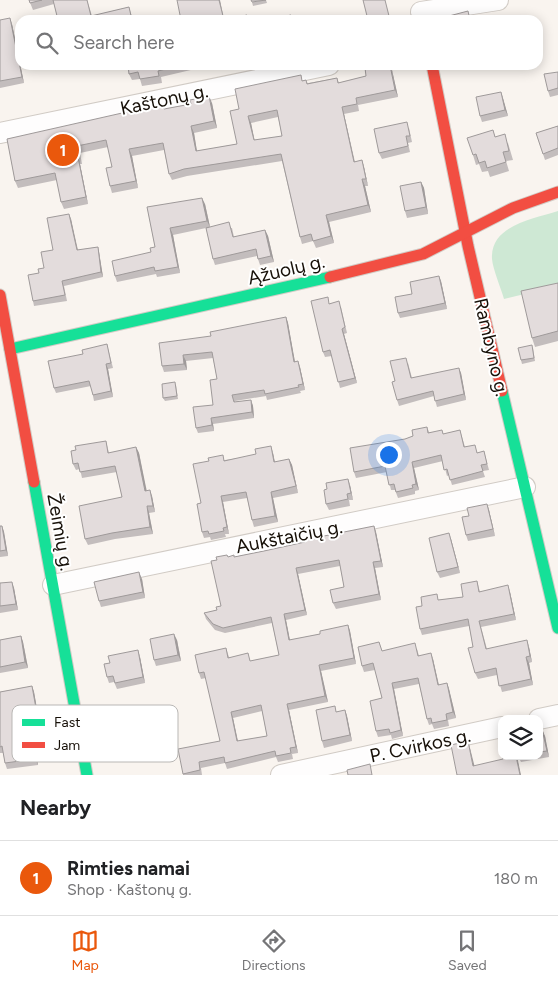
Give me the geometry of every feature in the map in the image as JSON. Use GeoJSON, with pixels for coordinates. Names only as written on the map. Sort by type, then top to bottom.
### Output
{"type":"FeatureCollection","features":[{"type":"Feature","properties":{"kind":"main road","name":"Rambyno g."},"geometry":{"type":"LineString","coordinates":[[433,70],[465,232],[558,628]]}},
{"type":"Feature","properties":{"kind":"main road","name":"Ąžuolų g."},"geometry":{"type":"LineString","coordinates":[[10,349],[414,257],[446,244],[465,232],[513,208],[558,192]]}},
{"type":"Feature","properties":{"kind":"main road","name":"Žeimių g."},"geometry":{"type":"LineString","coordinates":[[0,295],[74,705]]}},
{"type":"Feature","properties":{"kind":"main road","name":"Žeimių g."},"geometry":{"type":"LineString","coordinates":[[85,762],[87,775]]}},
{"type":"Feature","properties":{"kind":"street"},"geometry":{"type":"LineString","coordinates":[[420,11],[498,0]]}},
{"type":"Feature","properties":{"kind":"street","name":"Kaštonų g."},"geometry":{"type":"LineString","coordinates":[[0,133],[305,70]]}},
{"type":"Feature","properties":{"kind":"street","name":"Aukštaičių g."},"geometry":{"type":"LineString","coordinates":[[53,586],[525,487]]}},
{"type":"Feature","properties":{"kind":"street"},"geometry":{"type":"LineString","coordinates":[[543,718],[558,715]]}},
{"type":"Feature","properties":{"kind":"street","name":"P. Cvirkos g."},"geometry":{"type":"LineString","coordinates":[[281,775],[498,728]]}},
{"type":"Feature","properties":{"kind":"green space"},"geometry":{"type":"Polygon","coordinates":[[[558,211],[558,286],[504,299],[492,259],[493,248],[498,238],[515,225],[558,211]]]}},
{"type":"Feature","properties":{"kind":"building"},"geometry":{"type":"Polygon","coordinates":[[[29,0],[42,0],[30,3],[29,0]]]}},
{"type":"Feature","properties":{"kind":"building"},"geometry":{"type":"Polygon","coordinates":[[[53,0],[87,0],[91,15],[57,15],[53,0]]]}},
{"type":"Feature","properties":{"kind":"building"},"geometry":{"type":"Polygon","coordinates":[[[177,0],[219,0],[223,15],[180,15],[177,0]]]}},
{"type":"Feature","properties":{"kind":"building"},"geometry":{"type":"Polygon","coordinates":[[[363,0],[385,0],[389,15],[367,15],[363,0]]]}},
{"type":"Feature","properties":{"kind":"building"},"geometry":{"type":"Polygon","coordinates":[[[129,7],[131,15],[95,15],[129,7]]]}},
{"type":"Feature","properties":{"kind":"building"},"geometry":{"type":"Polygon","coordinates":[[[468,11],[469,15],[453,15],[468,11]]]}},
{"type":"Feature","properties":{"kind":"building"},"geometry":{"type":"Polygon","coordinates":[[[10,18],[15,43],[15,70],[21,70],[22,77],[0,81],[0,20],[10,18]]]}},
{"type":"Feature","properties":{"kind":"building"},"geometry":{"type":"Polygon","coordinates":[[[129,70],[162,70],[158,71],[159,76],[140,79],[138,72],[129,74],[129,70]]]}},
{"type":"Feature","properties":{"kind":"building"},"geometry":{"type":"Polygon","coordinates":[[[365,70],[391,70],[395,90],[356,98],[357,104],[342,107],[354,162],[362,160],[366,179],[362,179],[368,205],[326,215],[331,236],[313,241],[311,234],[300,237],[281,154],[184,169],[169,174],[163,143],[129,149],[136,181],[110,186],[106,168],[112,167],[106,140],[77,146],[86,197],[61,202],[55,173],[15,181],[7,139],[162,104],[164,109],[191,104],[190,100],[209,96],[214,121],[191,126],[196,151],[237,144],[230,111],[239,109],[235,89],[301,75],[302,81],[306,80],[307,84],[337,78],[338,83],[366,76],[365,70]],[[277,110],[248,116],[254,140],[282,136],[277,110]]]}},
{"type":"Feature","properties":{"kind":"building"},"geometry":{"type":"Polygon","coordinates":[[[558,72],[558,88],[548,91],[544,74],[558,72]]]}},
{"type":"Feature","properties":{"kind":"building"},"geometry":{"type":"Polygon","coordinates":[[[501,92],[505,110],[480,116],[476,97],[501,92]]]}},
{"type":"Feature","properties":{"kind":"building"},"geometry":{"type":"Polygon","coordinates":[[[407,122],[410,136],[406,136],[408,146],[379,153],[374,129],[407,122]]]}},
{"type":"Feature","properties":{"kind":"building"},"geometry":{"type":"Polygon","coordinates":[[[558,126],[558,148],[543,154],[536,133],[558,126]]]}},
{"type":"Feature","properties":{"kind":"building"},"geometry":{"type":"Polygon","coordinates":[[[493,130],[495,137],[505,134],[509,151],[503,152],[506,162],[487,168],[485,161],[479,163],[476,154],[473,155],[467,138],[493,130]]]}},
{"type":"Feature","properties":{"kind":"building"},"geometry":{"type":"Polygon","coordinates":[[[421,182],[426,207],[405,211],[400,186],[421,182]]]}},
{"type":"Feature","properties":{"kind":"building"},"geometry":{"type":"Polygon","coordinates":[[[202,198],[207,221],[170,228],[178,267],[155,271],[154,267],[115,276],[112,261],[151,252],[150,248],[155,247],[147,207],[202,198]]]}},
{"type":"Feature","properties":{"kind":"building"},"geometry":{"type":"Polygon","coordinates":[[[69,214],[77,250],[98,247],[101,272],[62,281],[65,295],[33,301],[28,275],[39,273],[38,269],[44,268],[41,252],[53,250],[47,218],[69,214]]]}},
{"type":"Feature","properties":{"kind":"building"},"geometry":{"type":"Polygon","coordinates":[[[229,222],[233,237],[265,230],[271,256],[258,259],[256,249],[213,259],[206,228],[229,222]]]}},
{"type":"Feature","properties":{"kind":"building"},"geometry":{"type":"Polygon","coordinates":[[[439,276],[445,303],[398,313],[395,297],[412,294],[410,282],[439,276]]]}},
{"type":"Feature","properties":{"kind":"building"},"geometry":{"type":"Polygon","coordinates":[[[558,283],[558,331],[532,338],[521,291],[558,283]]]}},
{"type":"Feature","properties":{"kind":"building"},"geometry":{"type":"Polygon","coordinates":[[[328,297],[329,304],[339,301],[345,327],[342,329],[355,378],[338,382],[330,350],[323,352],[311,301],[328,297]]]}},
{"type":"Feature","properties":{"kind":"building"},"geometry":{"type":"Polygon","coordinates":[[[286,317],[294,362],[298,361],[303,384],[298,385],[299,387],[265,394],[264,390],[232,395],[234,402],[251,400],[252,412],[211,418],[212,425],[196,428],[193,407],[213,405],[210,380],[217,379],[212,352],[183,355],[184,364],[162,366],[159,343],[211,336],[210,332],[286,317]]]}},
{"type":"Feature","properties":{"kind":"building"},"geometry":{"type":"Polygon","coordinates":[[[107,344],[111,363],[106,364],[111,391],[93,395],[89,381],[54,388],[48,361],[83,354],[82,350],[107,344]]]}},
{"type":"Feature","properties":{"kind":"building"},"geometry":{"type":"Polygon","coordinates":[[[532,345],[534,358],[521,360],[518,348],[532,345]]]}},
{"type":"Feature","properties":{"kind":"building"},"geometry":{"type":"Polygon","coordinates":[[[406,358],[411,378],[459,368],[464,394],[435,401],[433,391],[397,400],[392,382],[395,381],[390,361],[406,358]]]}},
{"type":"Feature","properties":{"kind":"building"},"geometry":{"type":"Polygon","coordinates":[[[175,382],[177,396],[163,398],[162,384],[175,382]]]}},
{"type":"Feature","properties":{"kind":"building"},"geometry":{"type":"Polygon","coordinates":[[[427,427],[428,433],[442,430],[443,434],[460,430],[464,447],[475,445],[477,453],[484,451],[487,464],[481,465],[483,471],[450,480],[447,469],[444,470],[441,455],[412,462],[416,484],[412,485],[413,488],[396,492],[394,484],[389,485],[385,466],[354,472],[350,448],[405,439],[413,436],[412,430],[427,427]]]}},
{"type":"Feature","properties":{"kind":"building"},"geometry":{"type":"Polygon","coordinates":[[[106,441],[108,453],[136,447],[145,491],[150,490],[153,506],[147,506],[150,527],[85,539],[79,506],[122,497],[115,466],[80,472],[78,463],[73,464],[71,451],[76,450],[75,446],[106,441]]]}},
{"type":"Feature","properties":{"kind":"building"},"geometry":{"type":"Polygon","coordinates":[[[271,446],[274,462],[289,459],[296,486],[271,492],[275,516],[252,520],[246,492],[221,496],[227,527],[223,528],[224,531],[209,534],[208,531],[202,532],[197,504],[201,503],[193,464],[209,461],[208,458],[223,455],[224,461],[256,454],[255,449],[271,446]]]}},
{"type":"Feature","properties":{"kind":"building"},"geometry":{"type":"Polygon","coordinates":[[[348,479],[351,493],[347,494],[348,499],[326,504],[324,490],[327,489],[326,483],[348,479]]]}},
{"type":"Feature","properties":{"kind":"building"},"geometry":{"type":"Polygon","coordinates":[[[487,504],[493,529],[466,535],[462,517],[469,516],[467,508],[487,504]]]}},
{"type":"Feature","properties":{"kind":"building"},"geometry":{"type":"Polygon","coordinates":[[[0,526],[2,526],[6,550],[0,551],[0,526]]]}},
{"type":"Feature","properties":{"kind":"building"},"geometry":{"type":"Polygon","coordinates":[[[374,526],[381,561],[373,562],[379,594],[333,603],[330,590],[344,587],[339,560],[296,568],[305,610],[284,614],[289,640],[320,634],[320,631],[348,625],[354,658],[319,665],[325,696],[287,704],[296,747],[290,748],[291,753],[276,756],[275,751],[225,763],[224,757],[199,762],[200,770],[183,774],[178,749],[220,741],[204,672],[199,673],[195,655],[226,648],[228,658],[248,653],[250,661],[279,655],[271,617],[223,628],[213,624],[204,613],[217,610],[216,607],[221,606],[211,561],[217,560],[216,557],[234,555],[234,557],[374,526]],[[261,705],[231,712],[237,741],[267,736],[261,705]]]}},
{"type":"Feature","properties":{"kind":"building"},"geometry":{"type":"Polygon","coordinates":[[[449,533],[458,567],[437,572],[429,538],[449,533]]]}},
{"type":"Feature","properties":{"kind":"building"},"geometry":{"type":"Polygon","coordinates":[[[139,572],[143,592],[99,601],[94,582],[139,572]]]}},
{"type":"Feature","properties":{"kind":"building"},"geometry":{"type":"Polygon","coordinates":[[[477,581],[479,592],[508,585],[514,614],[479,621],[486,649],[527,640],[530,656],[526,657],[531,679],[499,686],[496,668],[475,673],[468,648],[473,647],[468,619],[420,629],[416,607],[422,606],[421,597],[437,594],[438,600],[463,597],[461,584],[477,581]]]}},
{"type":"Feature","properties":{"kind":"building"},"geometry":{"type":"Polygon","coordinates":[[[12,582],[16,604],[0,606],[0,583],[12,582]]]}},
{"type":"Feature","properties":{"kind":"building"},"geometry":{"type":"Polygon","coordinates":[[[174,634],[178,655],[154,660],[150,639],[174,634]]]}},
{"type":"Feature","properties":{"kind":"building"},"geometry":{"type":"Polygon","coordinates":[[[21,636],[25,662],[0,667],[0,640],[21,636]]]}},
{"type":"Feature","properties":{"kind":"building"},"geometry":{"type":"Polygon","coordinates":[[[379,642],[382,651],[415,643],[418,656],[431,653],[438,685],[447,683],[453,712],[446,714],[447,720],[432,723],[431,718],[427,719],[418,678],[392,683],[401,730],[390,733],[389,729],[376,731],[370,701],[382,698],[373,663],[362,666],[358,647],[379,642]]]}},
{"type":"Feature","properties":{"kind":"building"},"geometry":{"type":"Polygon","coordinates":[[[138,650],[143,677],[115,683],[113,676],[107,677],[104,664],[110,663],[108,656],[138,650]]]}},
{"type":"Feature","properties":{"kind":"building"},"geometry":{"type":"Polygon","coordinates":[[[32,686],[35,705],[12,705],[12,762],[5,763],[2,746],[0,747],[0,692],[32,686]]]}},
{"type":"Feature","properties":{"kind":"building"},"geometry":{"type":"Polygon","coordinates":[[[335,706],[336,712],[345,710],[350,735],[322,741],[316,710],[335,706]]]}},
{"type":"Feature","properties":{"kind":"building"},"geometry":{"type":"Polygon","coordinates":[[[543,733],[547,751],[543,752],[543,733]]]}},
{"type":"Feature","properties":{"kind":"building"},"geometry":{"type":"Polygon","coordinates":[[[468,741],[473,766],[499,760],[517,760],[520,775],[457,775],[451,745],[468,741]]]}},
{"type":"Feature","properties":{"kind":"building"},"geometry":{"type":"Polygon","coordinates":[[[370,764],[372,775],[348,775],[347,770],[370,764]]]}},
{"type":"Feature","properties":{"kind":"traffic: fast"},"geometry":{"type":"LineString","coordinates":[[10,349],[330,277]]}},
{"type":"Feature","properties":{"kind":"traffic: fast"},"geometry":{"type":"LineString","coordinates":[[502,391],[558,628]]}},
{"type":"Feature","properties":{"kind":"traffic: fast"},"geometry":{"type":"LineString","coordinates":[[34,482],[74,705]]}},
{"type":"Feature","properties":{"kind":"traffic: fast"},"geometry":{"type":"LineString","coordinates":[[85,762],[87,775]]}},
{"type":"Feature","properties":{"kind":"traffic: jam"},"geometry":{"type":"LineString","coordinates":[[433,70],[468,246],[502,391]]}},
{"type":"Feature","properties":{"kind":"traffic: jam"},"geometry":{"type":"LineString","coordinates":[[330,277],[423,254],[513,208],[558,192]]}},
{"type":"Feature","properties":{"kind":"traffic: jam"},"geometry":{"type":"LineString","coordinates":[[0,295],[34,482]]}},
{"type":"Feature","properties":{"kind":"place","name":"Rimties namai"},"geometry":{"type":"Point","coordinates":[63,150]}}]}
